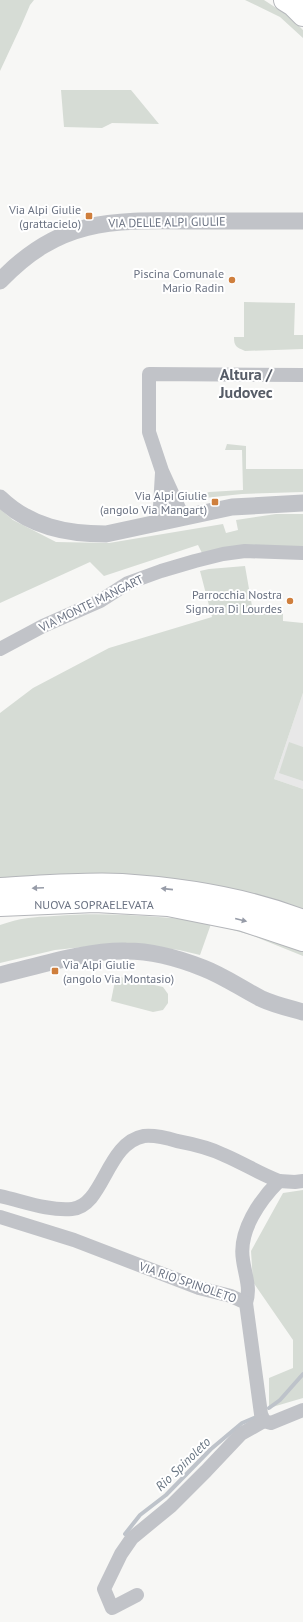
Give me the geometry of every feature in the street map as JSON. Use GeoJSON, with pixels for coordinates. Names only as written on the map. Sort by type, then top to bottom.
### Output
{"type":"FeatureCollection","features":[{"type":"Feature","properties":{"kind":"main road"},"geometry":{"type":"LineString","coordinates":[[285,0],[294,5],[303,15]]}},
{"type":"Feature","properties":{"kind":"main road","name":"NUOVA SOPRAELEVATA"},"geometry":{"type":"LineString","coordinates":[[0,889],[121,885],[172,890],[256,924],[303,940]]}},
{"type":"Feature","properties":{"kind":"main road","name":"NUOVA SOPRAELEVATA"},"geometry":{"type":"LineString","coordinates":[[0,905],[69,902],[114,902],[168,905],[244,903],[303,921]]}},
{"type":"Feature","properties":{"kind":"street","name":"VIA DELLE ALPI GIULIE"},"geometry":{"type":"LineString","coordinates":[[0,281],[25,257],[41,246],[84,227],[104,223],[146,221],[303,221]]}},
{"type":"Feature","properties":{"kind":"street"},"geometry":{"type":"LineString","coordinates":[[183,517],[162,471],[149,432],[149,374],[303,375]]}},
{"type":"Feature","properties":{"kind":"street"},"geometry":{"type":"LineString","coordinates":[[159,523],[162,471]]}},
{"type":"Feature","properties":{"kind":"street"},"geometry":{"type":"LineString","coordinates":[[0,498],[20,513],[51,528],[70,533],[106,534],[232,507],[303,503]]}},
{"type":"Feature","properties":{"kind":"street","name":"VIA MONTE MANGART"},"geometry":{"type":"LineString","coordinates":[[0,649],[43,626],[100,601],[128,583],[161,571],[202,559],[244,551],[303,553]]}},
{"type":"Feature","properties":{"kind":"street"},"geometry":{"type":"LineString","coordinates":[[0,975],[101,952],[126,951],[156,953],[180,959],[204,968],[227,978],[263,999],[280,1006],[303,1012]]}},
{"type":"Feature","properties":{"kind":"street"},"geometry":{"type":"LineString","coordinates":[[0,1196],[58,1209],[74,1209],[88,1202],[112,1161],[122,1149],[134,1140],[145,1136],[161,1137],[187,1143],[223,1154],[279,1181],[303,1181]]}},
{"type":"Feature","properties":{"kind":"street"},"geometry":{"type":"LineString","coordinates":[[246,1303],[249,1296],[246,1271],[242,1260],[242,1247],[246,1232],[253,1215],[263,1199],[279,1181]]}},
{"type":"Feature","properties":{"kind":"street","name":"VIA RIO SPINOLETO"},"geometry":{"type":"LineString","coordinates":[[0,1217],[74,1240],[199,1288],[231,1296],[246,1303],[260,1414],[264,1421]]}},
{"type":"Feature","properties":{"kind":"street"},"geometry":{"type":"LineString","coordinates":[[137,1594],[112,1608],[104,1589],[132,1538],[186,1491],[241,1434],[264,1421],[271,1423],[303,1410]]}},
{"type":"Feature","properties":{"kind":"shaded area"},"geometry":{"type":"Polygon","coordinates":[[[0,0],[34,0],[30,5],[0,71],[0,0]]]}},
{"type":"Feature","properties":{"kind":"shaded area"},"geometry":{"type":"Polygon","coordinates":[[[245,0],[264,0],[290,17],[303,30],[303,38],[280,17],[245,0]]]}},
{"type":"Feature","properties":{"kind":"shaded area"},"geometry":{"type":"Polygon","coordinates":[[[61,90],[131,90],[159,124],[112,123],[102,128],[64,127],[61,90]]]}},
{"type":"Feature","properties":{"kind":"shaded area"},"geometry":{"type":"Polygon","coordinates":[[[244,302],[295,303],[294,335],[303,335],[303,349],[245,351],[238,347],[234,342],[234,337],[244,337],[244,302]]]}},
{"type":"Feature","properties":{"kind":"shaded area"},"geometry":{"type":"Polygon","coordinates":[[[227,444],[246,446],[246,469],[303,469],[303,492],[242,494],[195,499],[209,492],[243,490],[242,450],[225,450],[227,444]]]}},
{"type":"Feature","properties":{"kind":"shaded area"},"geometry":{"type":"Polygon","coordinates":[[[0,509],[13,520],[56,542],[109,543],[223,524],[226,533],[238,530],[236,520],[276,514],[303,514],[303,547],[202,553],[198,545],[104,576],[90,562],[0,603],[0,509]]]}},
{"type":"Feature","properties":{"kind":"shaded area"},"geometry":{"type":"Polygon","coordinates":[[[245,566],[252,606],[283,611],[283,621],[303,623],[303,693],[274,779],[303,789],[303,956],[251,935],[211,924],[200,955],[179,950],[121,943],[55,950],[0,963],[0,925],[20,919],[73,915],[110,915],[146,916],[201,921],[0,880],[0,713],[33,688],[109,648],[212,617],[200,571],[245,566]]]}},
{"type":"Feature","properties":{"kind":"shaded area"},"geometry":{"type":"Polygon","coordinates":[[[303,693],[303,789],[274,779],[303,693]]]}},
{"type":"Feature","properties":{"kind":"shaded area"},"geometry":{"type":"Polygon","coordinates":[[[289,742],[303,747],[303,781],[279,773],[289,742]]]}},
{"type":"Feature","properties":{"kind":"shaded area"},"geometry":{"type":"Polygon","coordinates":[[[116,976],[163,987],[168,994],[168,1003],[163,1010],[153,1012],[111,1001],[116,976]]]}},
{"type":"Feature","properties":{"kind":"shaded area"},"geometry":{"type":"Polygon","coordinates":[[[303,1190],[303,1398],[269,1408],[269,1378],[293,1368],[293,1340],[253,1282],[251,1251],[283,1193],[303,1190]]]}},
{"type":"Feature","properties":{"kind":"waterway","name":"Rio Spinoleto"},"geometry":{"type":"LineString","coordinates":[[269,1408],[280,1400],[303,1374]]}},
{"type":"Feature","properties":{"kind":"waterway","name":"Rio Spinoleto"},"geometry":{"type":"LineString","coordinates":[[125,1534],[140,1515],[166,1495],[211,1449],[242,1423],[259,1416]]}},
{"type":"Feature","properties":{"kind":"place","name":"Via Alpi Giulie (grattacielo)"},"geometry":{"type":"Point","coordinates":[89,216]}},
{"type":"Feature","properties":{"kind":"place","name":"Piscina Comunale Mario Radin"},"geometry":{"type":"Point","coordinates":[232,280]}},
{"type":"Feature","properties":{"kind":"place","name":"Via Alpi Giulie (angolo Via Mangart)"},"geometry":{"type":"Point","coordinates":[215,502]}},
{"type":"Feature","properties":{"kind":"place","name":"Parrocchia Nostra Signora Di Lourdes"},"geometry":{"type":"Point","coordinates":[290,601]}},
{"type":"Feature","properties":{"kind":"place","name":"Via Alpi Giulie (angolo Via Montasio)"},"geometry":{"type":"Point","coordinates":[55,971]}},
{"type":"Feature","properties":{"kind":"district","name":"Altura / Judovec"},"geometry":{"type":"Point","coordinates":[246,383]}}]}
